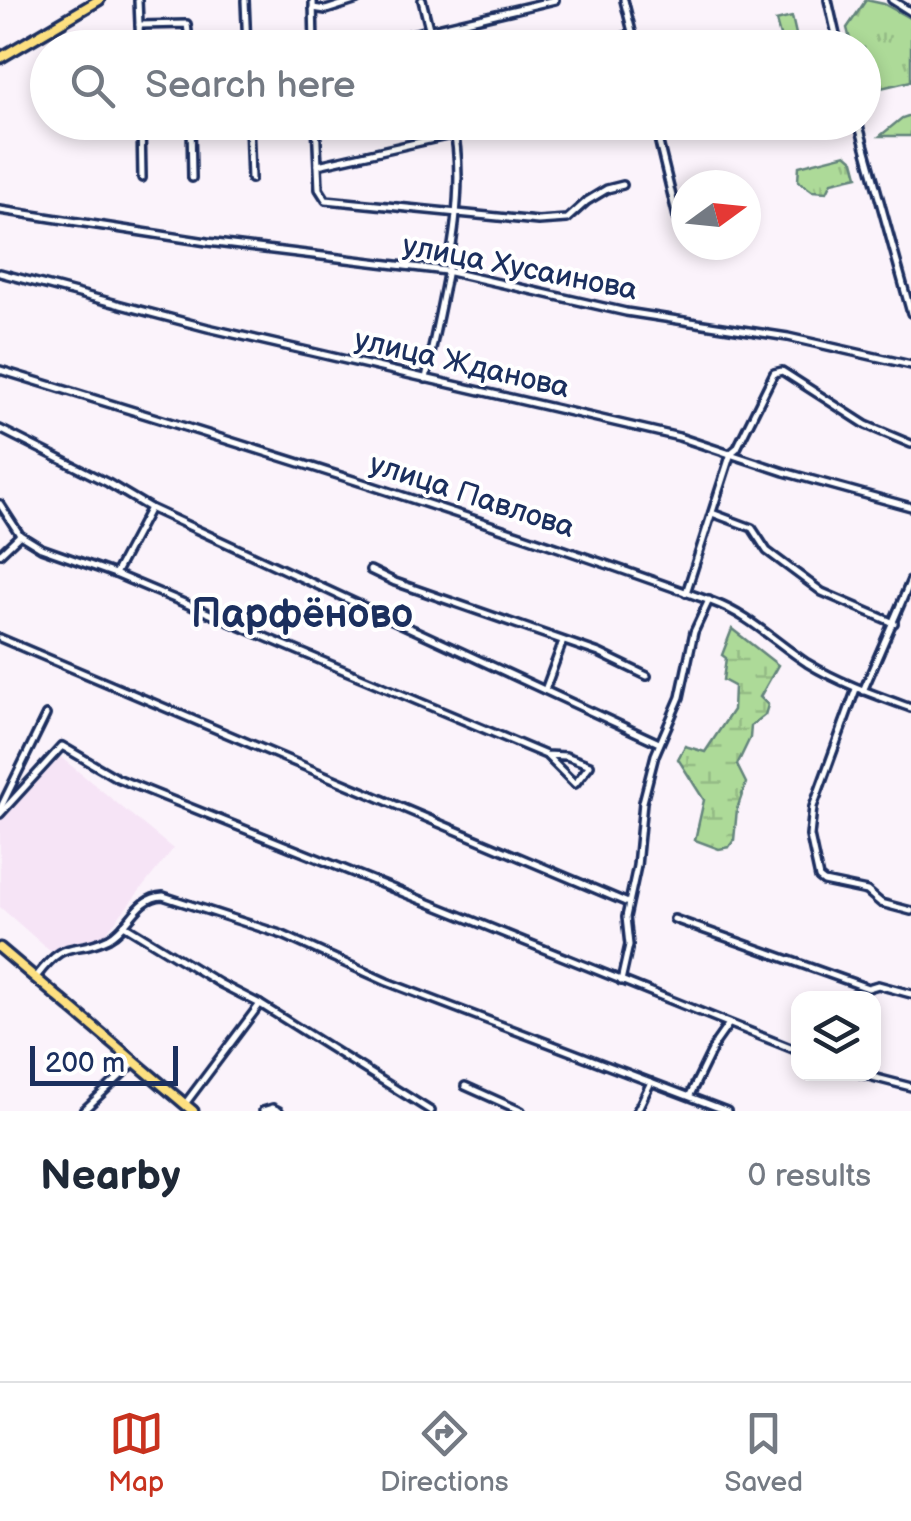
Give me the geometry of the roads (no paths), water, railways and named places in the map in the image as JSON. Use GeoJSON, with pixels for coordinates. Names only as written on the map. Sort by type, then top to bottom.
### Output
{"type":"FeatureCollection","features":[{"type":"Feature","properties":{"kind":"main road"},"geometry":{"type":"LineString","coordinates":[[48,30],[99,0]]}},
{"type":"Feature","properties":{"kind":"main road"},"geometry":{"type":"LineString","coordinates":[[0,58],[30,40]]}},
{"type":"Feature","properties":{"kind":"main road"},"geometry":{"type":"LineString","coordinates":[[0,948],[193,1111]]}},
{"type":"Feature","properties":{"kind":"street"},"geometry":{"type":"LineString","coordinates":[[138,0],[139,30]]}},
{"type":"Feature","properties":{"kind":"street"},"geometry":{"type":"LineString","coordinates":[[245,0],[246,30]]}},
{"type":"Feature","properties":{"kind":"street"},"geometry":{"type":"LineString","coordinates":[[314,30],[313,4],[326,10],[358,0]]}},
{"type":"Feature","properties":{"kind":"street"},"geometry":{"type":"LineString","coordinates":[[422,0],[429,30],[555,0]]}},
{"type":"Feature","properties":{"kind":"street"},"geometry":{"type":"LineString","coordinates":[[624,0],[631,30]]}},
{"type":"Feature","properties":{"kind":"street"},"geometry":{"type":"LineString","coordinates":[[828,0],[835,30]]}},
{"type":"Feature","properties":{"kind":"street"},"geometry":{"type":"LineString","coordinates":[[892,0],[911,12]]}},
{"type":"Feature","properties":{"kind":"street"},"geometry":{"type":"LineString","coordinates":[[139,25],[186,24],[190,30]]}},
{"type":"Feature","properties":{"kind":"street"},"geometry":{"type":"LineString","coordinates":[[141,140],[142,178]]}},
{"type":"Feature","properties":{"kind":"street"},"geometry":{"type":"LineString","coordinates":[[192,140],[192,178]]}},
{"type":"Feature","properties":{"kind":"street"},"geometry":{"type":"LineString","coordinates":[[250,140],[251,180]]}},
{"type":"Feature","properties":{"kind":"street"},"geometry":{"type":"LineString","coordinates":[[317,140],[319,189],[326,200],[538,221],[567,219],[587,201],[623,185]]}},
{"type":"Feature","properties":{"kind":"street"},"geometry":{"type":"LineString","coordinates":[[318,165],[428,140]]}},
{"type":"Feature","properties":{"kind":"street"},"geometry":{"type":"LineString","coordinates":[[426,379],[456,212],[460,163],[456,140]]}},
{"type":"Feature","properties":{"kind":"street"},"geometry":{"type":"LineString","coordinates":[[658,140],[671,192]]}},
{"type":"Feature","properties":{"kind":"street"},"geometry":{"type":"LineString","coordinates":[[863,140],[911,313]]}},
{"type":"Feature","properties":{"kind":"street","name":"улица Хусаинова"},"geometry":{"type":"LineString","coordinates":[[0,210],[206,242],[446,271],[626,312],[788,337],[911,365]]}},
{"type":"Feature","properties":{"kind":"street","name":"улица Жданова"},"geometry":{"type":"LineString","coordinates":[[0,273],[208,328],[679,437],[911,508]]}},
{"type":"Feature","properties":{"kind":"street","name":"улица Павлова"},"geometry":{"type":"LineString","coordinates":[[0,370],[464,515],[709,600],[759,626],[808,663],[860,690],[911,708]]}},
{"type":"Feature","properties":{"kind":"street"},"geometry":{"type":"LineString","coordinates":[[686,593],[730,453],[774,373],[782,371],[866,424],[911,444]]}},
{"type":"Feature","properties":{"kind":"street"},"geometry":{"type":"LineString","coordinates":[[0,429],[108,482],[150,508],[659,743]]}},
{"type":"Feature","properties":{"kind":"street"},"geometry":{"type":"LineString","coordinates":[[0,504],[20,535],[41,548],[116,574],[546,756],[575,784],[590,766],[566,756],[546,756]]}},
{"type":"Feature","properties":{"kind":"street"},"geometry":{"type":"LineString","coordinates":[[116,574],[150,508]]}},
{"type":"Feature","properties":{"kind":"street"},"geometry":{"type":"LineString","coordinates":[[712,512],[752,528],[767,551],[822,592],[894,624]]}},
{"type":"Feature","properties":{"kind":"street"},"geometry":{"type":"LineString","coordinates":[[0,554],[20,535]]}},
{"type":"Feature","properties":{"kind":"street"},"geometry":{"type":"LineString","coordinates":[[370,570],[564,640],[647,676]]}},
{"type":"Feature","properties":{"kind":"street"},"geometry":{"type":"LineString","coordinates":[[911,580],[824,770],[812,808],[810,836],[819,878],[824,882],[867,891],[880,902],[911,911]]}},
{"type":"Feature","properties":{"kind":"street"},"geometry":{"type":"LineString","coordinates":[[621,981],[643,802],[659,743],[680,697],[694,632],[709,600]]}},
{"type":"Feature","properties":{"kind":"street"},"geometry":{"type":"LineString","coordinates":[[0,638],[628,903]]}},
{"type":"Feature","properties":{"kind":"street"},"geometry":{"type":"LineString","coordinates":[[545,690],[564,640]]}},
{"type":"Feature","properties":{"kind":"street"},"geometry":{"type":"LineString","coordinates":[[0,812],[46,714]]}},
{"type":"Feature","properties":{"kind":"street"},"geometry":{"type":"LineString","coordinates":[[0,812],[56,748],[62,746],[117,778],[791,1048]]}},
{"type":"Feature","properties":{"kind":"street"},"geometry":{"type":"LineString","coordinates":[[36,978],[60,950],[109,938],[146,901],[163,896],[283,935],[387,982],[722,1110]]}},
{"type":"Feature","properties":{"kind":"street"},"geometry":{"type":"LineString","coordinates":[[674,918],[868,988],[878,985],[911,994]]}},
{"type":"Feature","properties":{"kind":"street"},"geometry":{"type":"LineString","coordinates":[[124,925],[260,1004],[430,1111]]}},
{"type":"Feature","properties":{"kind":"street"},"geometry":{"type":"LineString","coordinates":[[185,1104],[260,1004]]}},
{"type":"Feature","properties":{"kind":"street"},"geometry":{"type":"LineString","coordinates":[[690,1096],[728,1025]]}},
{"type":"Feature","properties":{"kind":"street"},"geometry":{"type":"LineString","coordinates":[[83,1111],[136,1061]]}},
{"type":"Feature","properties":{"kind":"street"},"geometry":{"type":"LineString","coordinates":[[881,1079],[911,1087]]}},
{"type":"Feature","properties":{"kind":"street"},"geometry":{"type":"LineString","coordinates":[[637,1111],[651,1081]]}},
{"type":"Feature","properties":{"kind":"street"},"geometry":{"type":"LineString","coordinates":[[465,1086],[522,1111]]}},
{"type":"Feature","properties":{"kind":"street"},"geometry":{"type":"LineString","coordinates":[[263,1111],[278,1111]]}},
{"type":"Feature","properties":{"kind":"district","name":"Парфёново"},"geometry":{"type":"Point","coordinates":[302,615]}}]}
